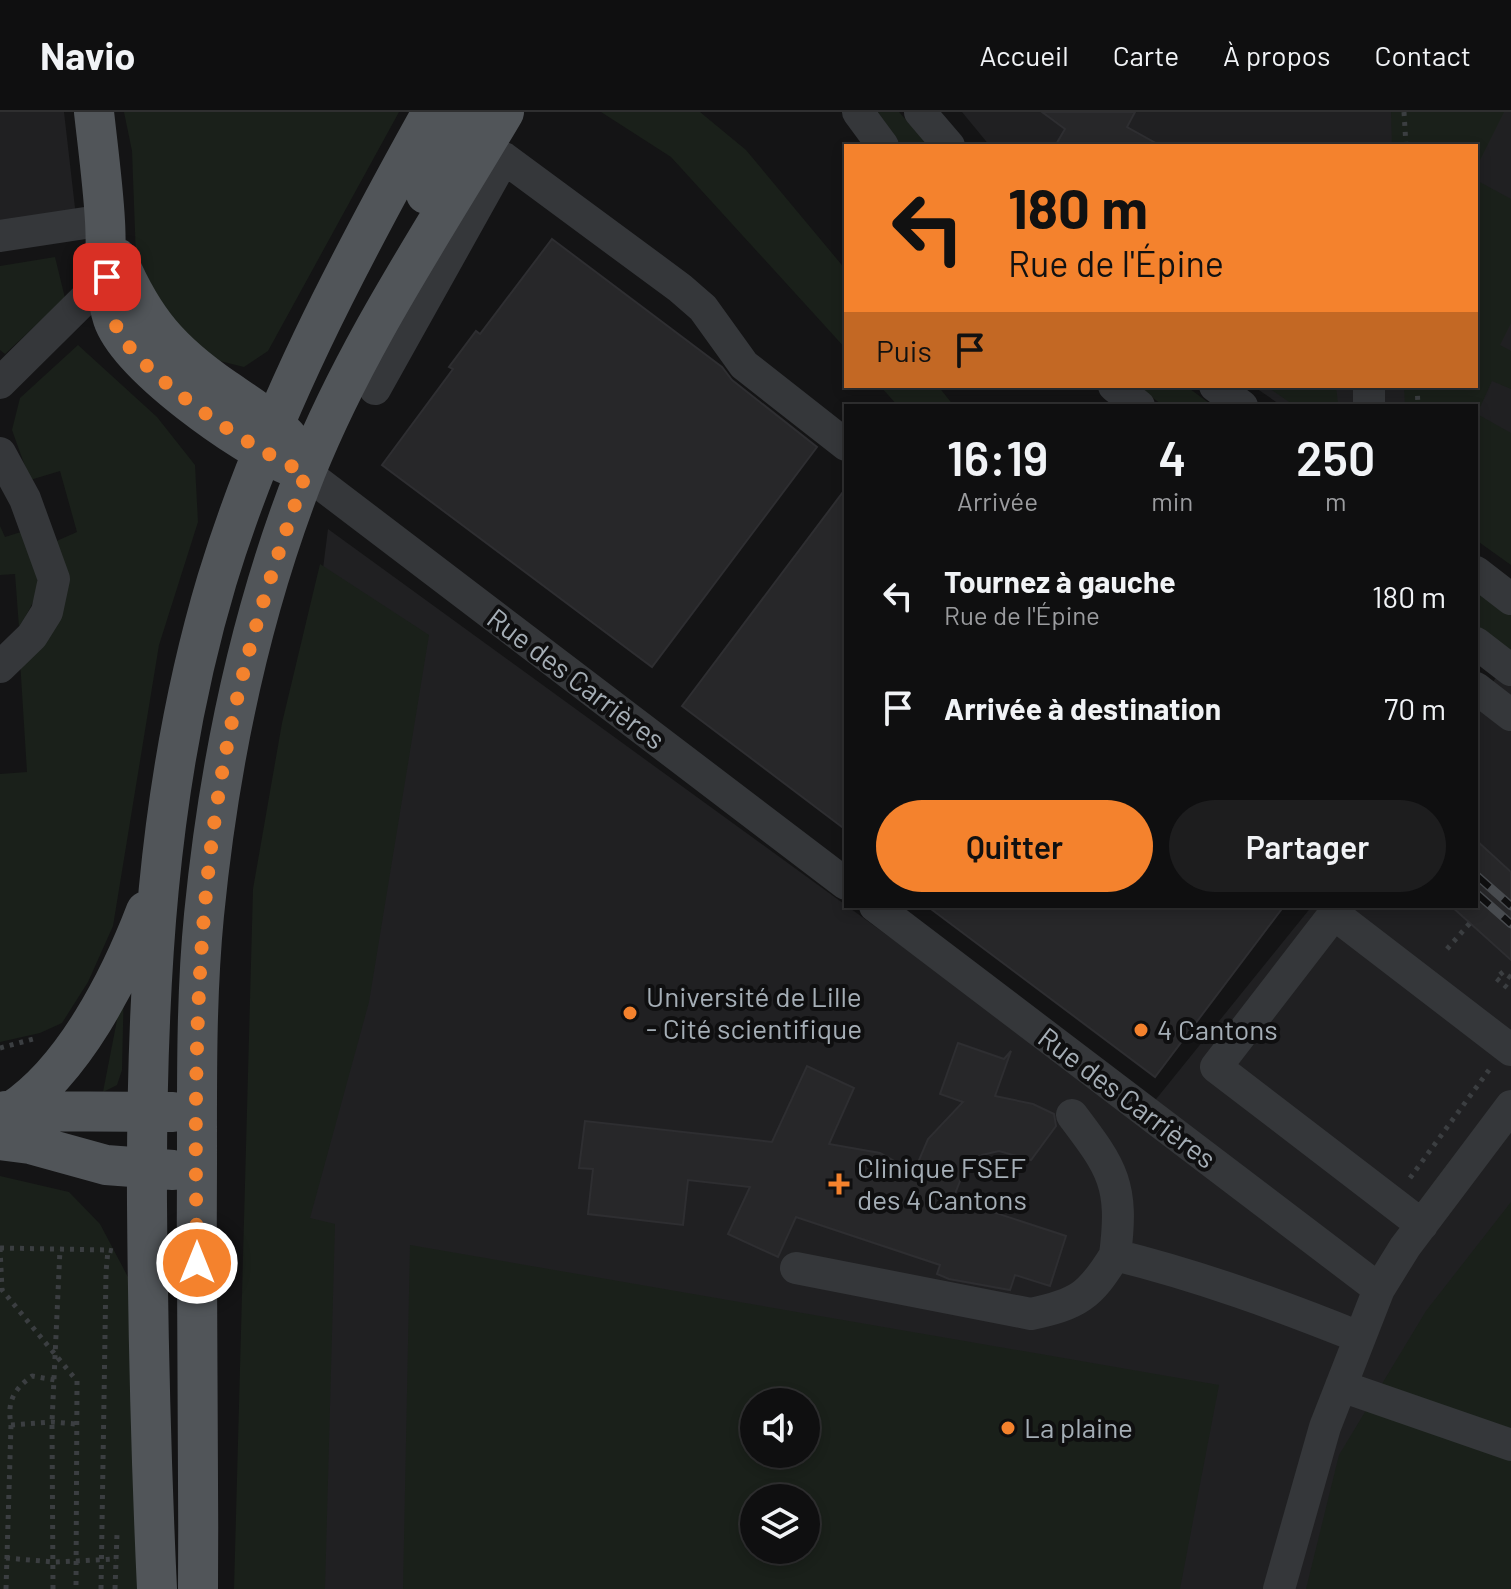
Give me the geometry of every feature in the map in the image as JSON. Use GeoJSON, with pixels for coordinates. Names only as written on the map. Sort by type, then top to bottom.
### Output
{"type":"FeatureCollection","features":[{"type":"Feature","properties":{"kind":"main road"},"geometry":{"type":"LineString","coordinates":[[94,112],[113,319],[138,359],[216,420],[294,445],[306,473]]}},
{"type":"Feature","properties":{"kind":"main road"},"geometry":{"type":"LineString","coordinates":[[157,1589],[150,1421],[147,1112],[150,988],[158,873],[173,766],[194,666],[218,579],[270,439],[367,228],[432,112]]}},
{"type":"Feature","properties":{"kind":"main road"},"geometry":{"type":"LineString","coordinates":[[366,346],[418,209],[471,112]]}},
{"type":"Feature","properties":{"kind":"main road"},"geometry":{"type":"LineString","coordinates":[[198,1589],[197,1113],[203,918],[227,745],[260,609],[306,473],[329,418],[366,346],[504,112]]}},
{"type":"Feature","properties":{"kind":"main road"},"geometry":{"type":"LineString","coordinates":[[105,220],[125,278],[153,328],[270,439]]}},
{"type":"Feature","properties":{"kind":"main road"},"geometry":{"type":"LineString","coordinates":[[4,1121],[53,1076],[79,1040],[133,944],[158,873]]}},
{"type":"Feature","properties":{"kind":"main road"},"geometry":{"type":"LineString","coordinates":[[4,1121],[147,1112],[197,1113]]}},
{"type":"Feature","properties":{"kind":"main road"},"geometry":{"type":"LineString","coordinates":[[4,1121],[30,1144],[106,1165],[197,1171]]}},
{"type":"Feature","properties":{"kind":"street"},"geometry":{"type":"LineString","coordinates":[[858,112],[882,144]]}},
{"type":"Feature","properties":{"kind":"street"},"geometry":{"type":"LineString","coordinates":[[920,112],[947,144]]}},
{"type":"Feature","properties":{"kind":"street"},"geometry":{"type":"LineString","coordinates":[[375,389],[504,158],[680,288],[703,308],[744,365],[844,443]]}},
{"type":"Feature","properties":{"kind":"street"},"geometry":{"type":"LineString","coordinates":[[0,236],[105,220]]}},
{"type":"Feature","properties":{"kind":"street"},"geometry":{"type":"LineString","coordinates":[[0,383],[107,277]]}},
{"type":"Feature","properties":{"kind":"street"},"geometry":{"type":"LineString","coordinates":[[1116,388],[1136,404]]}},
{"type":"Feature","properties":{"kind":"street"},"geometry":{"type":"LineString","coordinates":[[1218,388],[1239,404]]}},
{"type":"Feature","properties":{"kind":"street"},"geometry":{"type":"LineString","coordinates":[[0,453],[25,499],[54,579],[47,612],[32,636],[0,667]]}},
{"type":"Feature","properties":{"kind":"street","name":"Rue des Carrières"},"geometry":{"type":"LineString","coordinates":[[306,473],[844,882]]}},
{"type":"Feature","properties":{"kind":"street"},"geometry":{"type":"LineString","coordinates":[[1478,574],[1511,599]]}},
{"type":"Feature","properties":{"kind":"street"},"geometry":{"type":"LineString","coordinates":[[1478,645],[1511,670]]}},
{"type":"Feature","properties":{"kind":"street"},"geometry":{"type":"LineString","coordinates":[[1478,690],[1511,715]]}},
{"type":"Feature","properties":{"kind":"street","name":"Rue des Carrières"},"geometry":{"type":"LineString","coordinates":[[878,908],[1379,1289]]}},
{"type":"Feature","properties":{"kind":"street"},"geometry":{"type":"LineString","coordinates":[[1422,1225],[1216,1067],[1334,914],[1509,1048]]}},
{"type":"Feature","properties":{"kind":"street"},"geometry":{"type":"LineString","coordinates":[[1279,1589],[1310,1478],[1341,1386],[1379,1289],[1422,1225],[1511,1106]]}},
{"type":"Feature","properties":{"kind":"street"},"geometry":{"type":"LineString","coordinates":[[796,1268],[1031,1314],[1067,1306],[1097,1284],[1115,1255],[1121,1214],[1108,1163],[1072,1115]]}},
{"type":"Feature","properties":{"kind":"street"},"geometry":{"type":"LineString","coordinates":[[1115,1255],[1201,1278],[1359,1337]]}},
{"type":"Feature","properties":{"kind":"street"},"geometry":{"type":"LineString","coordinates":[[1341,1386],[1511,1445]]}},
{"type":"Feature","properties":{"kind":"path"},"geometry":{"type":"LineString","coordinates":[[1404,112],[1406,144]]}},
{"type":"Feature","properties":{"kind":"path"},"geometry":{"type":"LineString","coordinates":[[1447,949],[1470,923]]}},
{"type":"Feature","properties":{"kind":"path"},"geometry":{"type":"LineString","coordinates":[[1511,978],[1503,972],[1496,978],[1511,991]]}},
{"type":"Feature","properties":{"kind":"path"},"geometry":{"type":"LineString","coordinates":[[1391,1202],[1509,1048]]}},
{"type":"Feature","properties":{"kind":"path"},"geometry":{"type":"LineString","coordinates":[[76,1589],[77,1381],[2,1290],[0,1248],[118,1251]]}},
{"type":"Feature","properties":{"kind":"path"},"geometry":{"type":"LineString","coordinates":[[53,1589],[52,1422],[60,1249]]}},
{"type":"Feature","properties":{"kind":"path"},"geometry":{"type":"LineString","coordinates":[[101,1589],[108,1250]]}},
{"type":"Feature","properties":{"kind":"path"},"geometry":{"type":"LineString","coordinates":[[6,1589],[11,1425],[8,1410],[12,1395],[32,1376],[55,1380]]}},
{"type":"Feature","properties":{"kind":"path"},"geometry":{"type":"LineString","coordinates":[[11,1425],[76,1424]]}},
{"type":"Feature","properties":{"kind":"path"},"geometry":{"type":"LineString","coordinates":[[6,1558],[54,1562],[116,1559]]}},
{"type":"Feature","properties":{"kind":"shaded area"},"geometry":{"type":"Polygon","coordinates":[[[0,112],[64,112],[78,234],[0,249],[0,112]]]}},
{"type":"Feature","properties":{"kind":"shaded area"},"geometry":{"type":"Polygon","coordinates":[[[124,112],[399,112],[268,351],[244,367],[204,357],[163,312],[136,258],[132,151],[124,112]]]}},
{"type":"Feature","properties":{"kind":"shaded area"},"geometry":{"type":"Polygon","coordinates":[[[601,112],[700,112],[746,150],[844,268],[844,347],[671,157],[601,112]]]}},
{"type":"Feature","properties":{"kind":"shaded area"},"geometry":{"type":"Polygon","coordinates":[[[878,112],[899,112],[927,144],[901,144],[878,112]]]}},
{"type":"Feature","properties":{"kind":"shaded area"},"geometry":{"type":"Polygon","coordinates":[[[962,112],[1511,112],[1511,513],[1478,488],[1478,404],[1279,404],[1256,388],[1478,388],[1478,144],[988,144],[962,112]]]}},
{"type":"Feature","properties":{"kind":"shaded area"},"geometry":{"type":"Polygon","coordinates":[[[1391,112],[1504,112],[1478,164],[1478,144],[1392,144],[1391,112]]]}},
{"type":"Feature","properties":{"kind":"shaded area"},"geometry":{"type":"Polygon","coordinates":[[[1478,181],[1511,199],[1511,323],[1500,345],[1511,351],[1511,389],[1492,381],[1478,412],[1478,404],[1405,404],[1404,388],[1478,388],[1478,181]]]}},
{"type":"Feature","properties":{"kind":"shaded area"},"geometry":{"type":"Polygon","coordinates":[[[55,257],[65,298],[5,354],[0,350],[0,266],[55,257]]]}},
{"type":"Feature","properties":{"kind":"shaded area"},"geometry":{"type":"Polygon","coordinates":[[[78,345],[157,417],[195,465],[198,522],[159,645],[113,926],[88,982],[62,1023],[40,1033],[0,1042],[0,774],[27,772],[20,660],[52,543],[77,532],[60,471],[30,480],[12,430],[20,398],[78,345]]]}},
{"type":"Feature","properties":{"kind":"shaded area"},"geometry":{"type":"Polygon","coordinates":[[[882,388],[940,388],[952,404],[896,404],[882,388]]]}},
{"type":"Feature","properties":{"kind":"shaded area"},"geometry":{"type":"Polygon","coordinates":[[[1139,388],[1189,388],[1210,404],[1161,404],[1139,388]]]}},
{"type":"Feature","properties":{"kind":"shaded area"},"geometry":{"type":"Polygon","coordinates":[[[1269,388],[1336,388],[1338,404],[1292,404],[1269,388]]]}},
{"type":"Feature","properties":{"kind":"shaded area"},"geometry":{"type":"Polygon","coordinates":[[[1478,415],[1511,433],[1511,565],[1478,541],[1478,415]]]}},
{"type":"Feature","properties":{"kind":"shaded area"},"geometry":{"type":"Polygon","coordinates":[[[0,526],[5,537],[24,531],[38,580],[34,600],[19,627],[15,574],[0,575],[0,526]]]}},
{"type":"Feature","properties":{"kind":"shaded area","name":"Université de Lille ‐ Cité scientifique"},"geometry":{"type":"Polygon","coordinates":[[[328,529],[844,904],[844,908],[850,908],[1140,1119],[1310,908],[1478,908],[1478,700],[1511,659],[1511,1589],[237,1589],[252,1130],[328,529]]]}},
{"type":"Feature","properties":{"kind":"shaded area"},"geometry":{"type":"Polygon","coordinates":[[[320,564],[429,635],[369,1002],[310,1218],[335,1224],[325,1589],[234,1589],[253,889],[282,723],[320,564]]]}},
{"type":"Feature","properties":{"kind":"shaded area"},"geometry":{"type":"Polygon","coordinates":[[[1478,587],[1511,612],[1511,656],[1478,631],[1478,587]]]}},
{"type":"Feature","properties":{"kind":"shaded area"},"geometry":{"type":"Polygon","coordinates":[[[124,984],[122,1070],[117,1085],[103,1092],[124,984]]]}},
{"type":"Feature","properties":{"kind":"shaded area"},"geometry":{"type":"Polygon","coordinates":[[[0,1176],[69,1192],[100,1224],[128,1277],[143,1589],[0,1589],[0,1176]]]}},
{"type":"Feature","properties":{"kind":"shaded area"},"geometry":{"type":"Polygon","coordinates":[[[1511,1202],[1511,1589],[1306,1589],[1339,1455],[1426,1311],[1511,1202]]]}},
{"type":"Feature","properties":{"kind":"shaded area","name":"La plaine"},"geometry":{"type":"Polygon","coordinates":[[[410,1245],[1219,1385],[1180,1589],[403,1589],[410,1245]]]}},
{"type":"Feature","properties":{"kind":"building"},"geometry":{"type":"Polygon","coordinates":[[[1042,112],[1135,112],[1127,127],[1157,144],[1056,144],[1065,129],[1042,112]]]}},
{"type":"Feature","properties":{"kind":"building"},"geometry":{"type":"Polygon","coordinates":[[[552,239],[722,367],[732,380],[817,447],[652,667],[382,465],[453,369],[449,367],[476,331],[480,334],[552,239]]]}},
{"type":"Feature","properties":{"kind":"building"},"geometry":{"type":"Polygon","coordinates":[[[844,491],[844,828],[682,706],[844,491]]]}},
{"type":"Feature","properties":{"kind":"building"},"geometry":{"type":"Polygon","coordinates":[[[1478,842],[1511,872],[1511,960],[1453,908],[1478,908],[1478,842]]]}},
{"type":"Feature","properties":{"kind":"building","name":"4 Cantons"},"geometry":{"type":"Polygon","coordinates":[[[930,908],[1282,908],[1155,1077],[930,908]]]}},
{"type":"Feature","properties":{"kind":"building","name":"Clinique FSEF des 4 Cantons"},"geometry":{"type":"Polygon","coordinates":[[[958,1043],[1004,1059],[1011,1051],[995,1096],[1033,1104],[1054,1114],[1056,1126],[1031,1160],[999,1151],[982,1155],[964,1171],[953,1199],[1066,1236],[1050,1286],[1015,1275],[1010,1290],[949,1279],[937,1274],[940,1265],[796,1217],[778,1257],[728,1234],[750,1187],[688,1180],[683,1225],[588,1214],[593,1169],[579,1168],[585,1121],[772,1142],[807,1066],[854,1088],[829,1144],[880,1153],[914,1172],[928,1139],[963,1102],[940,1094],[958,1043]]]}},
{"type":"Feature","properties":{"kind":"railway"},"geometry":{"type":"LineString","coordinates":[[1478,877],[1511,906]]}},
{"type":"Feature","properties":{"kind":"railway"},"geometry":{"type":"LineString","coordinates":[[1478,895],[1511,924]]}},
{"type":"Feature","properties":{"kind":"place","name":"Université de Lille ‐ Cité scientifique"},"geometry":{"type":"Point","coordinates":[630,1013]}},
{"type":"Feature","properties":{"kind":"place","name":"4 Cantons"},"geometry":{"type":"Point","coordinates":[1141,1030]}},
{"type":"Feature","properties":{"kind":"place","name":"Clinique FSEF des 4 Cantons"},"geometry":{"type":"Point","coordinates":[839,1184]}},
{"type":"Feature","properties":{"kind":"place","name":"La plaine"},"geometry":{"type":"Point","coordinates":[1008,1428]}},
{"type":"Feature","properties":{"kind":"route"},"geometry":{"type":"LineString","coordinates":[[107,277],[113,319],[138,359],[249,443],[276,460],[306,473],[275,561],[248,654],[227,745],[213,833],[203,918],[199,1004],[197,1263]]}}]}
